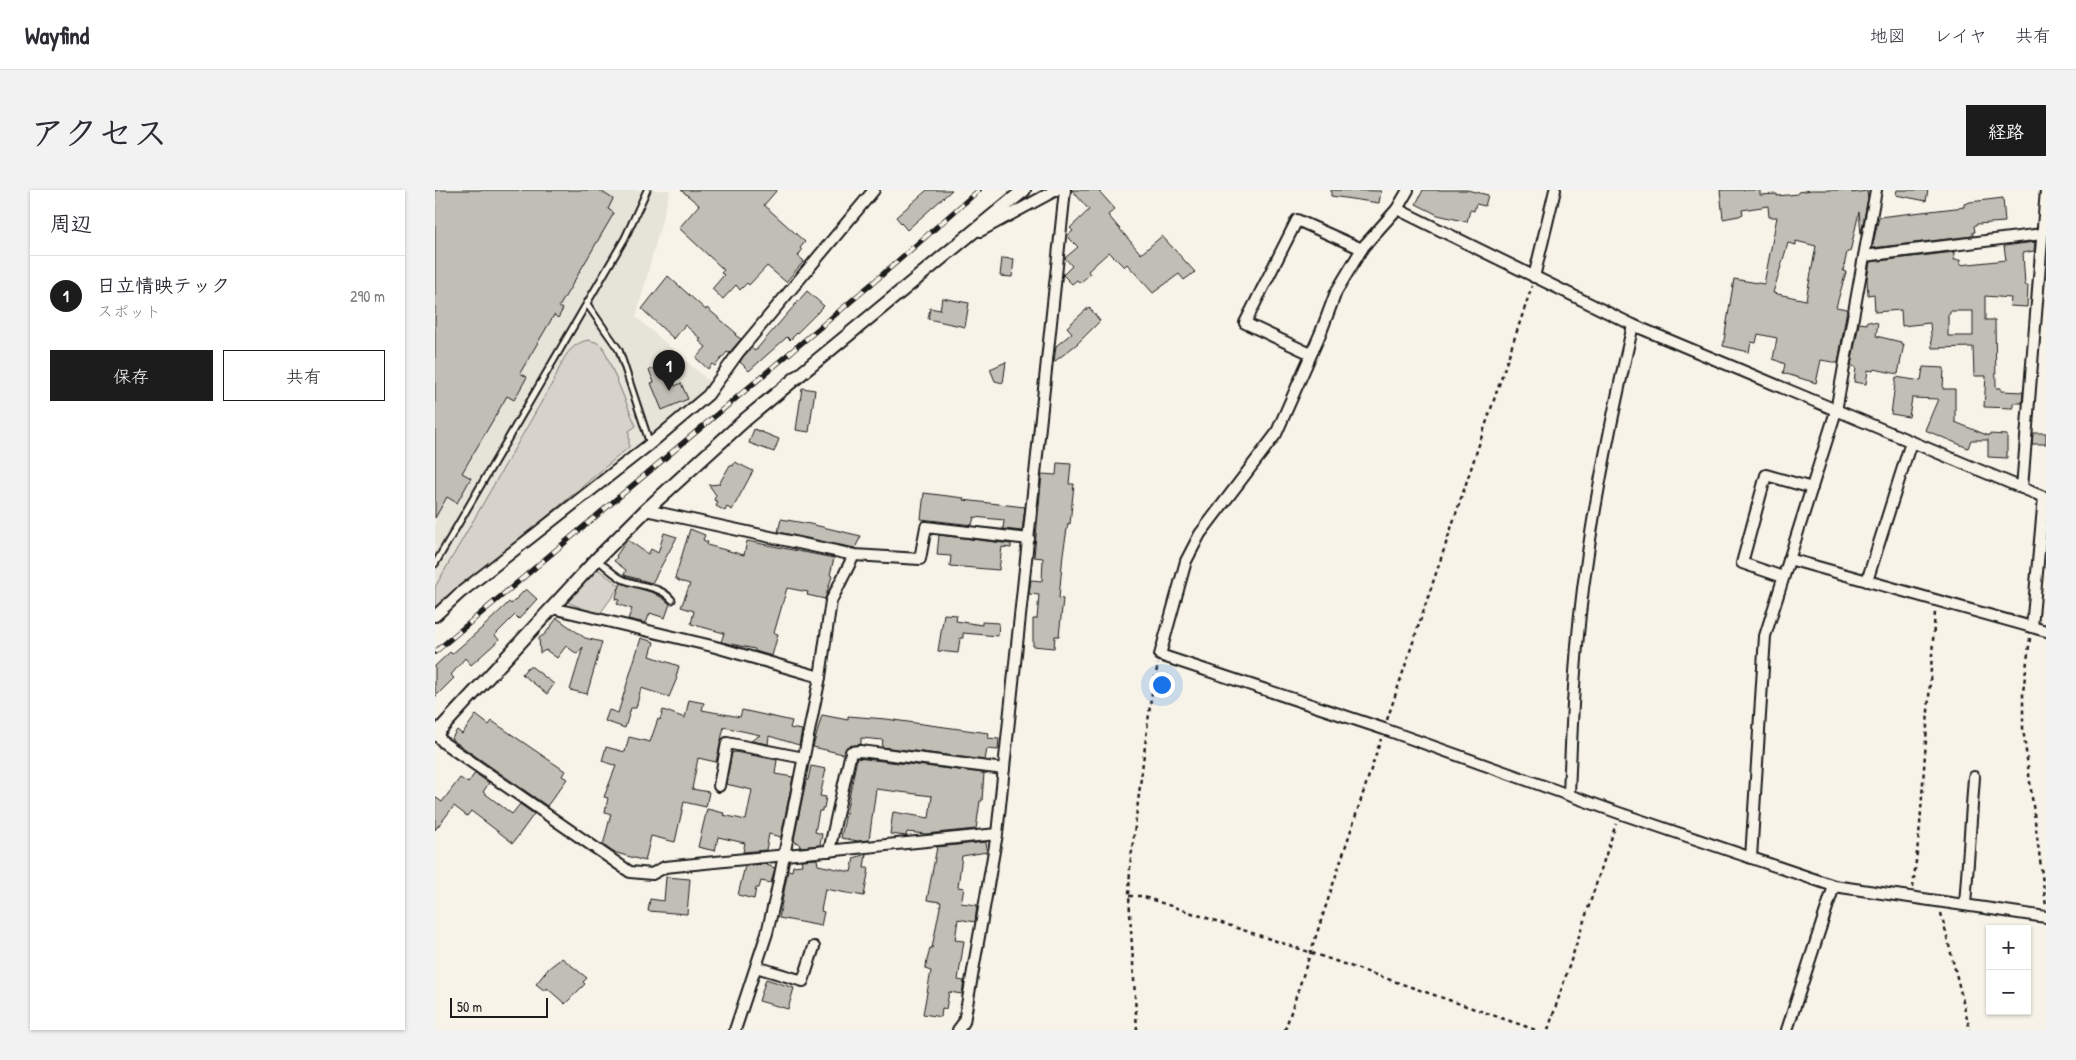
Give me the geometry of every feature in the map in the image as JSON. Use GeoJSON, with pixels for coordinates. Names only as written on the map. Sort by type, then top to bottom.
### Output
{"type":"FeatureCollection","features":[{"type":"Feature","properties":{"kind":"street"},"geometry":{"type":"LineString","coordinates":[[435,616],[460,592],[650,444],[708,395],[738,353],[874,190]]}},
{"type":"Feature","properties":{"kind":"street"},"geometry":{"type":"LineString","coordinates":[[997,834],[665,867],[652,874],[630,872],[444,744],[436,734],[597,559],[647,510],[746,419],[1024,190]]}},
{"type":"Feature","properties":{"kind":"street"},"geometry":{"type":"LineString","coordinates":[[965,238],[1056,190]]}},
{"type":"Feature","properties":{"kind":"street"},"geometry":{"type":"LineString","coordinates":[[961,1027],[997,834],[1065,190]]}},
{"type":"Feature","properties":{"kind":"street"},"geometry":{"type":"LineString","coordinates":[[1407,190],[1397,210],[1362,249],[1336,292],[1276,434],[1200,534],[1186,561],[1160,655],[1384,730],[1834,886],[2046,917]]}},
{"type":"Feature","properties":{"kind":"street"},"geometry":{"type":"LineString","coordinates":[[1534,277],[1555,190]]}},
{"type":"Feature","properties":{"kind":"street"},"geometry":{"type":"LineString","coordinates":[[1751,858],[1765,636],[1836,411],[1875,190]]}},
{"type":"Feature","properties":{"kind":"street"},"geometry":{"type":"LineString","coordinates":[[2022,488],[2046,190]]}},
{"type":"Feature","properties":{"kind":"street"},"geometry":{"type":"LineString","coordinates":[[1397,210],[1633,325],[2045,498],[2031,627]]}},
{"type":"Feature","properties":{"kind":"street"},"geometry":{"type":"LineString","coordinates":[[1311,354],[1245,323],[1297,220],[1362,249]]}},
{"type":"Feature","properties":{"kind":"street"},"geometry":{"type":"LineString","coordinates":[[1864,256],[2042,234]]}},
{"type":"Feature","properties":{"kind":"street"},"geometry":{"type":"LineString","coordinates":[[1569,795],[1574,684],[1587,561],[1603,467],[1633,325]]}},
{"type":"Feature","properties":{"kind":"street"},"geometry":{"type":"LineString","coordinates":[[1867,581],[1911,442]]}},
{"type":"Feature","properties":{"kind":"street"},"geometry":{"type":"LineString","coordinates":[[1783,577],[1742,563],[1766,475],[1812,488]]}},
{"type":"Feature","properties":{"kind":"street"},"geometry":{"type":"LineString","coordinates":[[647,510],[854,555],[920,559],[926,526],[1029,539]]}},
{"type":"Feature","properties":{"kind":"street"},"geometry":{"type":"LineString","coordinates":[[735,1030],[767,933],[820,677],[831,601],[854,555]]}},
{"type":"Feature","properties":{"kind":"street"},"geometry":{"type":"LineString","coordinates":[[1789,558],[2046,631]]}},
{"type":"Feature","properties":{"kind":"street"},"geometry":{"type":"LineString","coordinates":[[552,608],[712,646],[820,677]]}},
{"type":"Feature","properties":{"kind":"street"},"geometry":{"type":"LineString","coordinates":[[719,786],[727,742],[804,758]]}},
{"type":"Feature","properties":{"kind":"street"},"geometry":{"type":"LineString","coordinates":[[829,851],[851,752],[860,751],[1004,769]]}},
{"type":"Feature","properties":{"kind":"street"},"geometry":{"type":"LineString","coordinates":[[1965,905],[1974,777]]}},
{"type":"Feature","properties":{"kind":"street"},"geometry":{"type":"LineString","coordinates":[[1787,1030],[1834,886]]}},
{"type":"Feature","properties":{"kind":"street"},"geometry":{"type":"LineString","coordinates":[[756,968],[803,981],[814,947]]}},
{"type":"Feature","properties":{"kind":"lane"},"geometry":{"type":"LineString","coordinates":[[435,564],[625,238],[647,190]]}},
{"type":"Feature","properties":{"kind":"lane"},"geometry":{"type":"LineString","coordinates":[[587,304],[619,350],[650,444]]}},
{"type":"Feature","properties":{"kind":"lane"},"geometry":{"type":"LineString","coordinates":[[597,559],[613,574],[624,580],[666,593],[672,600]]}},
{"type":"Feature","properties":{"kind":"path"},"geometry":{"type":"LineString","coordinates":[[1285,1030],[1534,277]]}},
{"type":"Feature","properties":{"kind":"path"},"geometry":{"type":"LineString","coordinates":[[1912,897],[1921,816],[1936,601]]}},
{"type":"Feature","properties":{"kind":"path"},"geometry":{"type":"LineString","coordinates":[[2031,627],[2023,692],[2023,728],[2046,909]]}},
{"type":"Feature","properties":{"kind":"path"},"geometry":{"type":"LineString","coordinates":[[1137,1030],[1129,896],[1130,866],[1151,698],[1160,655]]}},
{"type":"Feature","properties":{"kind":"path"},"geometry":{"type":"LineString","coordinates":[[1549,1030],[1619,813]]}},
{"type":"Feature","properties":{"kind":"path"},"geometry":{"type":"LineString","coordinates":[[1129,896],[1141,896],[1536,1030]]}},
{"type":"Feature","properties":{"kind":"path"},"geometry":{"type":"LineString","coordinates":[[1939,901],[1941,916],[1970,1030]]}},
{"type":"Feature","properties":{"kind":"shaded area"},"geometry":{"type":"Polygon","coordinates":[[[435,190],[670,190],[636,317],[710,382],[683,410],[435,613],[435,190]]]}},
{"type":"Feature","properties":{"kind":"shaded area"},"geometry":{"type":"Polygon","coordinates":[[[588,340],[596,342],[603,347],[636,426],[629,431],[629,447],[435,611],[435,587],[554,380],[566,355],[575,346],[588,340]]]}},
{"type":"Feature","properties":{"kind":"shaded area"},"geometry":{"type":"Polygon","coordinates":[[[598,569],[620,586],[599,615],[567,602],[598,569]]]}},
{"type":"Feature","properties":{"kind":"building"},"geometry":{"type":"Polygon","coordinates":[[[435,190],[599,190],[613,199],[608,209],[614,213],[559,307],[563,309],[558,318],[554,315],[520,373],[527,377],[514,400],[507,396],[462,473],[471,478],[457,503],[447,497],[435,518],[435,190]]]}},
{"type":"Feature","properties":{"kind":"building"},"geometry":{"type":"Polygon","coordinates":[[[681,190],[777,190],[764,205],[805,242],[800,248],[802,250],[798,256],[804,261],[786,282],[767,266],[749,285],[747,283],[740,290],[736,285],[723,299],[712,289],[724,275],[721,273],[724,270],[679,228],[699,205],[681,190]]]}},
{"type":"Feature","properties":{"kind":"building"},"geometry":{"type":"Polygon","coordinates":[[[927,190],[952,190],[907,230],[896,217],[927,190]]]}},
{"type":"Feature","properties":{"kind":"building"},"geometry":{"type":"Polygon","coordinates":[[[1072,190],[1098,190],[1115,209],[1108,215],[1141,254],[1162,236],[1195,272],[1184,280],[1179,274],[1153,293],[1127,264],[1124,267],[1109,252],[1088,271],[1090,274],[1080,283],[1077,280],[1072,284],[1063,275],[1072,266],[1065,258],[1078,247],[1067,236],[1073,231],[1070,228],[1089,210],[1072,190]]]}},
{"type":"Feature","properties":{"kind":"building"},"geometry":{"type":"Polygon","coordinates":[[[1331,190],[1381,191],[1379,203],[1331,196],[1331,190]]]}},
{"type":"Feature","properties":{"kind":"building"},"geometry":{"type":"Polygon","coordinates":[[[1423,190],[1467,190],[1488,195],[1485,206],[1476,204],[1474,211],[1470,210],[1467,222],[1438,215],[1416,204],[1423,190]]]}},
{"type":"Feature","properties":{"kind":"building"},"geometry":{"type":"Polygon","coordinates":[[[1720,190],[1760,190],[1760,195],[1777,194],[1777,196],[1798,194],[1798,192],[1812,190],[1852,190],[1852,193],[1867,191],[1868,198],[1861,234],[1859,212],[1850,252],[1847,252],[1843,271],[1846,272],[1836,307],[1847,309],[1838,363],[1821,360],[1816,383],[1783,373],[1785,364],[1773,359],[1777,338],[1758,334],[1756,343],[1751,342],[1749,352],[1723,346],[1734,279],[1764,284],[1777,217],[1769,217],[1768,206],[1742,210],[1743,214],[1739,216],[1723,219],[1720,190]],[[1796,241],[1796,245],[1788,243],[1773,293],[1806,300],[1816,246],[1796,241]]]}},
{"type":"Feature","properties":{"kind":"building"},"geometry":{"type":"Polygon","coordinates":[[[1897,190],[1928,190],[1926,201],[1896,195],[1897,190]]]}},
{"type":"Feature","properties":{"kind":"building"},"geometry":{"type":"Polygon","coordinates":[[[2003,198],[2005,222],[1977,224],[1974,226],[1975,232],[1973,232],[1973,236],[1872,248],[1879,217],[1964,207],[1964,204],[1970,202],[2003,198]]]}},
{"type":"Feature","properties":{"kind":"building"},"geometry":{"type":"Polygon","coordinates":[[[2035,242],[2034,251],[2023,253],[2025,285],[2028,285],[2027,307],[2010,306],[2011,298],[1985,296],[1985,320],[1995,320],[1996,388],[2001,388],[2001,391],[2023,392],[2022,403],[2013,403],[2013,408],[1984,407],[1986,376],[1974,376],[1973,347],[1932,348],[1930,323],[1902,326],[1901,310],[1875,312],[1874,294],[1868,295],[1867,279],[1870,262],[1954,252],[1954,260],[1960,260],[1960,265],[2006,260],[2004,246],[2035,242]],[[1950,311],[1950,314],[1948,314],[1948,336],[1973,336],[1973,311],[1950,311]]]}},
{"type":"Feature","properties":{"kind":"building"},"geometry":{"type":"Polygon","coordinates":[[[1002,258],[1014,259],[1012,277],[1000,276],[1002,258]]]}},
{"type":"Feature","properties":{"kind":"building"},"geometry":{"type":"Polygon","coordinates":[[[668,276],[741,339],[715,366],[712,364],[708,369],[696,358],[706,347],[699,341],[701,339],[685,325],[674,339],[642,309],[668,276]]]}},
{"type":"Feature","properties":{"kind":"building"},"geometry":{"type":"Polygon","coordinates":[[[807,291],[824,306],[790,340],[787,337],[749,371],[740,362],[743,357],[751,348],[755,351],[807,291]]]}},
{"type":"Feature","properties":{"kind":"building"},"geometry":{"type":"Polygon","coordinates":[[[942,298],[969,303],[965,327],[928,319],[930,308],[940,310],[942,298]]]}},
{"type":"Feature","properties":{"kind":"building"},"geometry":{"type":"Polygon","coordinates":[[[1089,307],[1100,321],[1077,344],[1054,362],[1056,346],[1072,333],[1067,327],[1089,307]]]}},
{"type":"Feature","properties":{"kind":"building"},"geometry":{"type":"Polygon","coordinates":[[[1867,321],[1878,323],[1876,336],[1904,344],[1898,374],[1874,369],[1873,371],[1868,370],[1866,384],[1854,382],[1856,368],[1851,365],[1859,323],[1867,324],[1867,321]]]}},
{"type":"Feature","properties":{"kind":"building"},"geometry":{"type":"Polygon","coordinates":[[[1006,362],[1003,383],[995,381],[990,369],[1006,362]]]}},
{"type":"Feature","properties":{"kind":"building"},"geometry":{"type":"Polygon","coordinates":[[[661,365],[666,377],[670,375],[675,386],[681,383],[688,399],[662,410],[651,383],[654,382],[649,370],[661,365]]]}},
{"type":"Feature","properties":{"kind":"building"},"geometry":{"type":"Polygon","coordinates":[[[1923,367],[1944,368],[1943,389],[1955,389],[1955,422],[1989,436],[1989,434],[2007,435],[2007,458],[1988,457],[1988,440],[1971,440],[1968,448],[1925,430],[1938,399],[1912,398],[1909,417],[1891,414],[1896,377],[1921,381],[1923,367]]]}},
{"type":"Feature","properties":{"kind":"building"},"geometry":{"type":"Polygon","coordinates":[[[802,388],[815,390],[809,432],[796,430],[802,388]]]}},
{"type":"Feature","properties":{"kind":"building"},"geometry":{"type":"Polygon","coordinates":[[[754,429],[779,439],[774,452],[749,443],[754,429]]]}},
{"type":"Feature","properties":{"kind":"building"},"geometry":{"type":"Polygon","coordinates":[[[2033,433],[2046,433],[2046,444],[2032,444],[2033,433]]]}},
{"type":"Feature","properties":{"kind":"building"},"geometry":{"type":"Polygon","coordinates":[[[735,462],[753,471],[732,510],[727,507],[725,511],[716,506],[718,502],[714,500],[716,495],[709,485],[719,484],[730,465],[733,466],[735,462]]]}},
{"type":"Feature","properties":{"kind":"building"},"geometry":{"type":"Polygon","coordinates":[[[1057,463],[1071,464],[1069,484],[1074,484],[1070,524],[1068,523],[1063,554],[1059,598],[1063,599],[1059,636],[1055,636],[1054,648],[1033,646],[1033,619],[1037,619],[1039,595],[1029,594],[1031,580],[1042,581],[1043,558],[1034,557],[1042,474],[1056,475],[1057,463]]]}},
{"type":"Feature","properties":{"kind":"building"},"geometry":{"type":"Polygon","coordinates":[[[924,493],[964,498],[963,500],[1025,507],[1022,531],[1003,529],[1004,520],[974,517],[972,525],[921,519],[924,493]]]}},
{"type":"Feature","properties":{"kind":"building"},"geometry":{"type":"Polygon","coordinates":[[[781,519],[861,536],[855,548],[778,532],[781,519]]]}},
{"type":"Feature","properties":{"kind":"building"},"geometry":{"type":"Polygon","coordinates":[[[690,529],[705,535],[703,540],[708,542],[707,545],[744,555],[747,541],[834,558],[830,575],[832,576],[825,599],[807,595],[808,592],[787,588],[774,633],[778,634],[772,656],[755,651],[755,649],[721,642],[724,633],[691,624],[694,611],[681,607],[690,584],[675,578],[690,529]]]}},
{"type":"Feature","properties":{"kind":"building"},"geometry":{"type":"Polygon","coordinates":[[[664,533],[677,537],[652,583],[624,575],[626,570],[614,561],[625,543],[628,540],[648,554],[651,549],[658,553],[664,533]]]}},
{"type":"Feature","properties":{"kind":"building"},"geometry":{"type":"Polygon","coordinates":[[[939,535],[1011,544],[1011,548],[1002,547],[999,570],[950,566],[951,556],[937,555],[939,535]]]}},
{"type":"Feature","properties":{"kind":"building"},"geometry":{"type":"Polygon","coordinates":[[[621,583],[654,593],[664,599],[670,604],[665,618],[650,613],[646,623],[628,619],[632,609],[617,604],[619,600],[615,599],[621,583]]]}},
{"type":"Feature","properties":{"kind":"building"},"geometry":{"type":"Polygon","coordinates":[[[526,589],[537,599],[519,619],[515,615],[495,635],[499,640],[471,665],[465,658],[451,675],[454,678],[435,697],[435,666],[450,652],[452,654],[526,589]]]}},
{"type":"Feature","properties":{"kind":"building"},"geometry":{"type":"Polygon","coordinates":[[[944,614],[957,615],[956,621],[982,625],[982,622],[999,623],[998,636],[963,633],[963,638],[960,638],[958,653],[938,651],[944,614]]]}},
{"type":"Feature","properties":{"kind":"building"},"geometry":{"type":"Polygon","coordinates":[[[557,618],[585,638],[602,642],[587,694],[570,690],[583,647],[577,654],[566,646],[557,658],[546,650],[540,653],[539,638],[545,634],[557,618]]]}},
{"type":"Feature","properties":{"kind":"building"},"geometry":{"type":"Polygon","coordinates":[[[641,638],[654,642],[650,656],[679,666],[677,678],[669,697],[641,688],[636,708],[631,708],[625,728],[605,721],[609,710],[618,713],[641,638]]]}},
{"type":"Feature","properties":{"kind":"building"},"geometry":{"type":"Polygon","coordinates":[[[528,667],[532,667],[554,684],[547,694],[522,674],[528,667]]]}},
{"type":"Feature","properties":{"kind":"building"},"geometry":{"type":"Polygon","coordinates":[[[689,700],[704,703],[702,710],[740,717],[742,710],[792,721],[790,728],[802,730],[799,745],[769,736],[768,744],[751,741],[760,735],[724,727],[716,762],[698,758],[692,789],[709,792],[706,807],[684,802],[675,842],[651,836],[645,861],[613,852],[603,845],[611,814],[605,812],[608,798],[604,797],[616,766],[602,761],[606,747],[625,752],[629,737],[650,742],[663,710],[685,718],[689,700]]]}},
{"type":"Feature","properties":{"kind":"building"},"geometry":{"type":"Polygon","coordinates":[[[476,715],[489,725],[492,721],[565,771],[562,776],[567,779],[547,806],[451,739],[457,730],[462,734],[476,715]]]}},
{"type":"Feature","properties":{"kind":"building"},"geometry":{"type":"Polygon","coordinates":[[[822,715],[848,720],[848,716],[886,719],[989,733],[988,738],[999,739],[998,750],[987,749],[985,760],[882,747],[883,740],[861,738],[861,744],[847,747],[843,754],[813,747],[822,715]]]}},
{"type":"Feature","properties":{"kind":"building"},"geometry":{"type":"Polygon","coordinates":[[[732,753],[777,760],[775,774],[793,777],[781,837],[769,834],[766,850],[743,852],[745,843],[718,837],[715,851],[698,847],[707,809],[746,820],[752,790],[726,784],[732,753]]]}},
{"type":"Feature","properties":{"kind":"building"},"geometry":{"type":"Polygon","coordinates":[[[857,758],[984,773],[982,801],[980,801],[976,829],[926,834],[907,832],[906,836],[890,834],[893,812],[929,818],[932,796],[876,789],[869,840],[858,841],[841,838],[857,758]]]}},
{"type":"Feature","properties":{"kind":"building"},"geometry":{"type":"Polygon","coordinates":[[[811,766],[826,769],[820,796],[826,797],[824,808],[822,808],[822,811],[819,811],[815,832],[822,834],[820,845],[800,847],[799,843],[795,842],[794,839],[806,780],[808,780],[811,766]]]}},
{"type":"Feature","properties":{"kind":"building"},"geometry":{"type":"Polygon","coordinates":[[[475,773],[489,783],[483,792],[512,814],[520,804],[534,814],[513,843],[471,811],[467,816],[454,806],[435,830],[435,797],[442,802],[460,778],[468,783],[475,773]]]}},
{"type":"Feature","properties":{"kind":"building"},"geometry":{"type":"Polygon","coordinates":[[[986,842],[987,852],[962,856],[958,887],[964,888],[961,903],[977,905],[975,922],[958,919],[955,940],[964,941],[958,980],[964,981],[962,994],[949,992],[946,1009],[942,1008],[941,1017],[923,1014],[931,971],[925,969],[930,948],[932,948],[941,902],[927,900],[937,847],[986,842]]]}},
{"type":"Feature","properties":{"kind":"building"},"geometry":{"type":"Polygon","coordinates":[[[866,854],[864,868],[869,868],[864,896],[825,889],[821,911],[824,912],[821,926],[779,918],[788,870],[792,871],[793,866],[802,865],[801,860],[817,859],[818,865],[851,872],[854,858],[866,854]]]}},
{"type":"Feature","properties":{"kind":"building"},"geometry":{"type":"Polygon","coordinates":[[[764,864],[775,868],[771,883],[761,881],[759,888],[756,888],[754,899],[738,895],[745,866],[764,864]]]}},
{"type":"Feature","properties":{"kind":"building"},"geometry":{"type":"Polygon","coordinates":[[[666,877],[690,879],[687,914],[648,911],[650,899],[664,901],[666,877]]]}},
{"type":"Feature","properties":{"kind":"building"},"geometry":{"type":"Polygon","coordinates":[[[562,958],[587,978],[583,982],[585,984],[565,1004],[547,988],[545,991],[536,984],[549,968],[562,958]]]}},
{"type":"Feature","properties":{"kind":"building"},"geometry":{"type":"Polygon","coordinates":[[[766,979],[794,988],[788,1009],[759,1001],[766,979]]]}},
{"type":"Feature","properties":{"kind":"railway"},"geometry":{"type":"LineString","coordinates":[[435,652],[875,281],[979,190]]}},
{"type":"Feature","properties":{"kind":"place","name":"日立情映テック"},"geometry":{"type":"Point","coordinates":[669,391]}}]}
